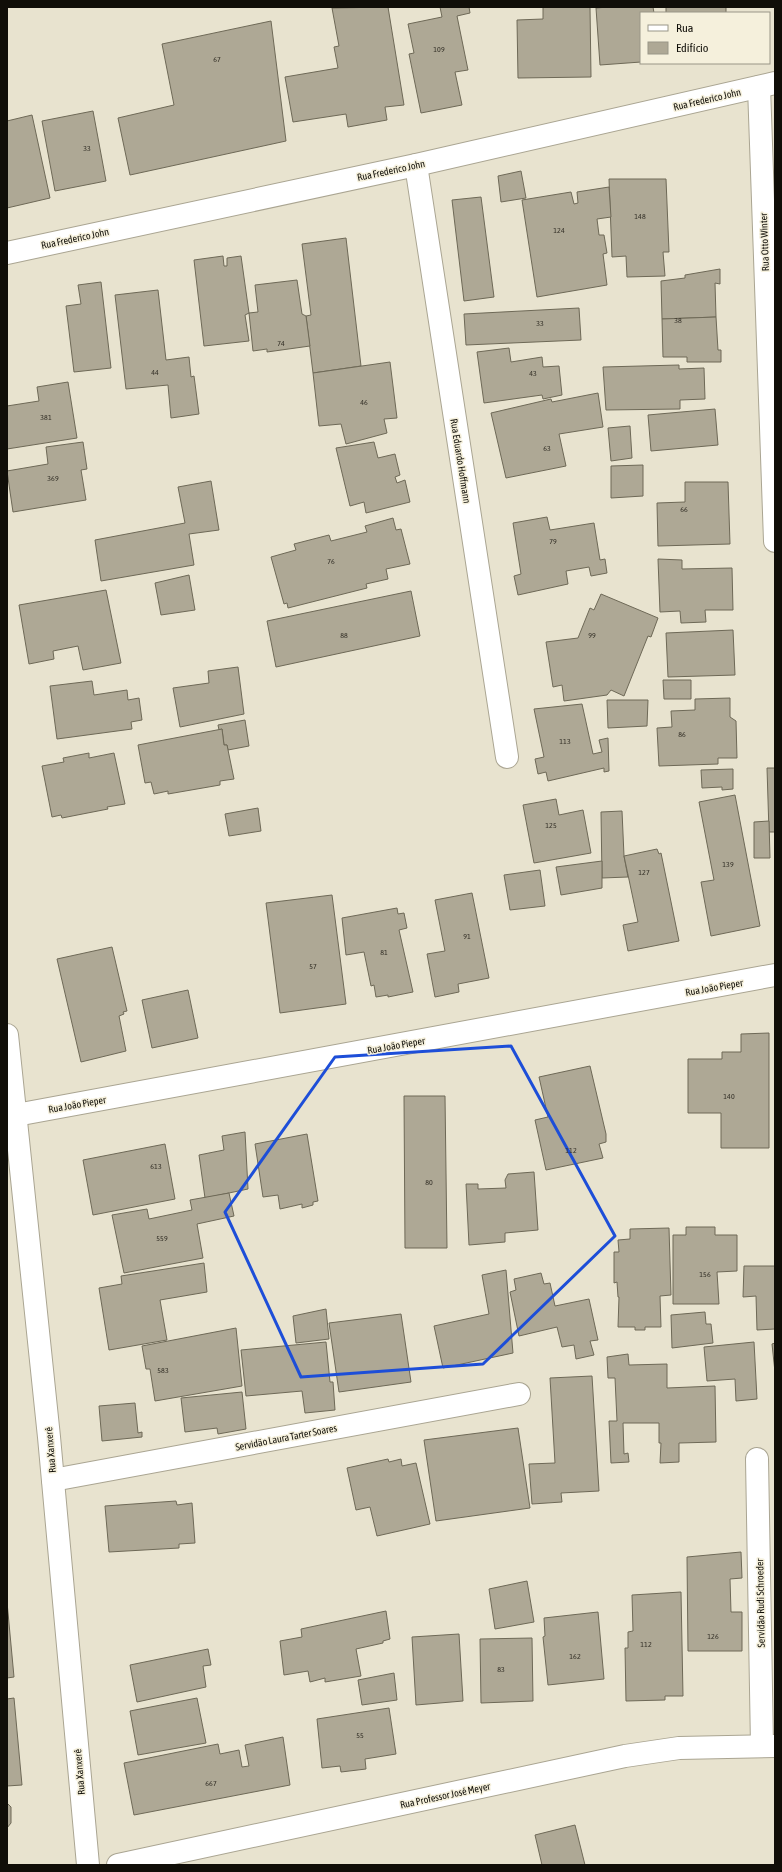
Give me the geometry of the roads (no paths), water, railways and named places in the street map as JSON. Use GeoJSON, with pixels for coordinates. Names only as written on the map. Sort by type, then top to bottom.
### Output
{"type":"FeatureCollection","features":[{"type":"Feature","properties":{"kind":"street","name":"Rua Frederico John"},"geometry":{"type":"LineString","coordinates":[[7,253],[416,165],[767,85]]}},
{"type":"Feature","properties":{"kind":"street","name":"Rua Otto Winter"},"geometry":{"type":"LineString","coordinates":[[767,85],[775,541]]}},
{"type":"Feature","properties":{"kind":"street","name":"Rua Eduardo Hoffmann"},"geometry":{"type":"LineString","coordinates":[[416,165],[507,757]]}},
{"type":"Feature","properties":{"kind":"street","name":"Rua João Pieper"},"geometry":{"type":"LineString","coordinates":[[16,1116],[775,975]]}},
{"type":"Feature","properties":{"kind":"street","name":"Rua Xanxerê"},"geometry":{"type":"LineString","coordinates":[[7,1035],[53,1480],[88,1865]]}},
{"type":"Feature","properties":{"kind":"street","name":"Servidão Laura Tarter Soares"},"geometry":{"type":"LineString","coordinates":[[53,1480],[518,1394]]}},
{"type":"Feature","properties":{"kind":"street","name":"Servidão Rudi Schroeder"},"geometry":{"type":"LineString","coordinates":[[758,1459],[768,1746]]}},
{"type":"Feature","properties":{"kind":"street","name":"Rua Professor José Meyer"},"geometry":{"type":"LineString","coordinates":[[118,1865],[625,1756],[679,1748],[768,1746]]}}]}
